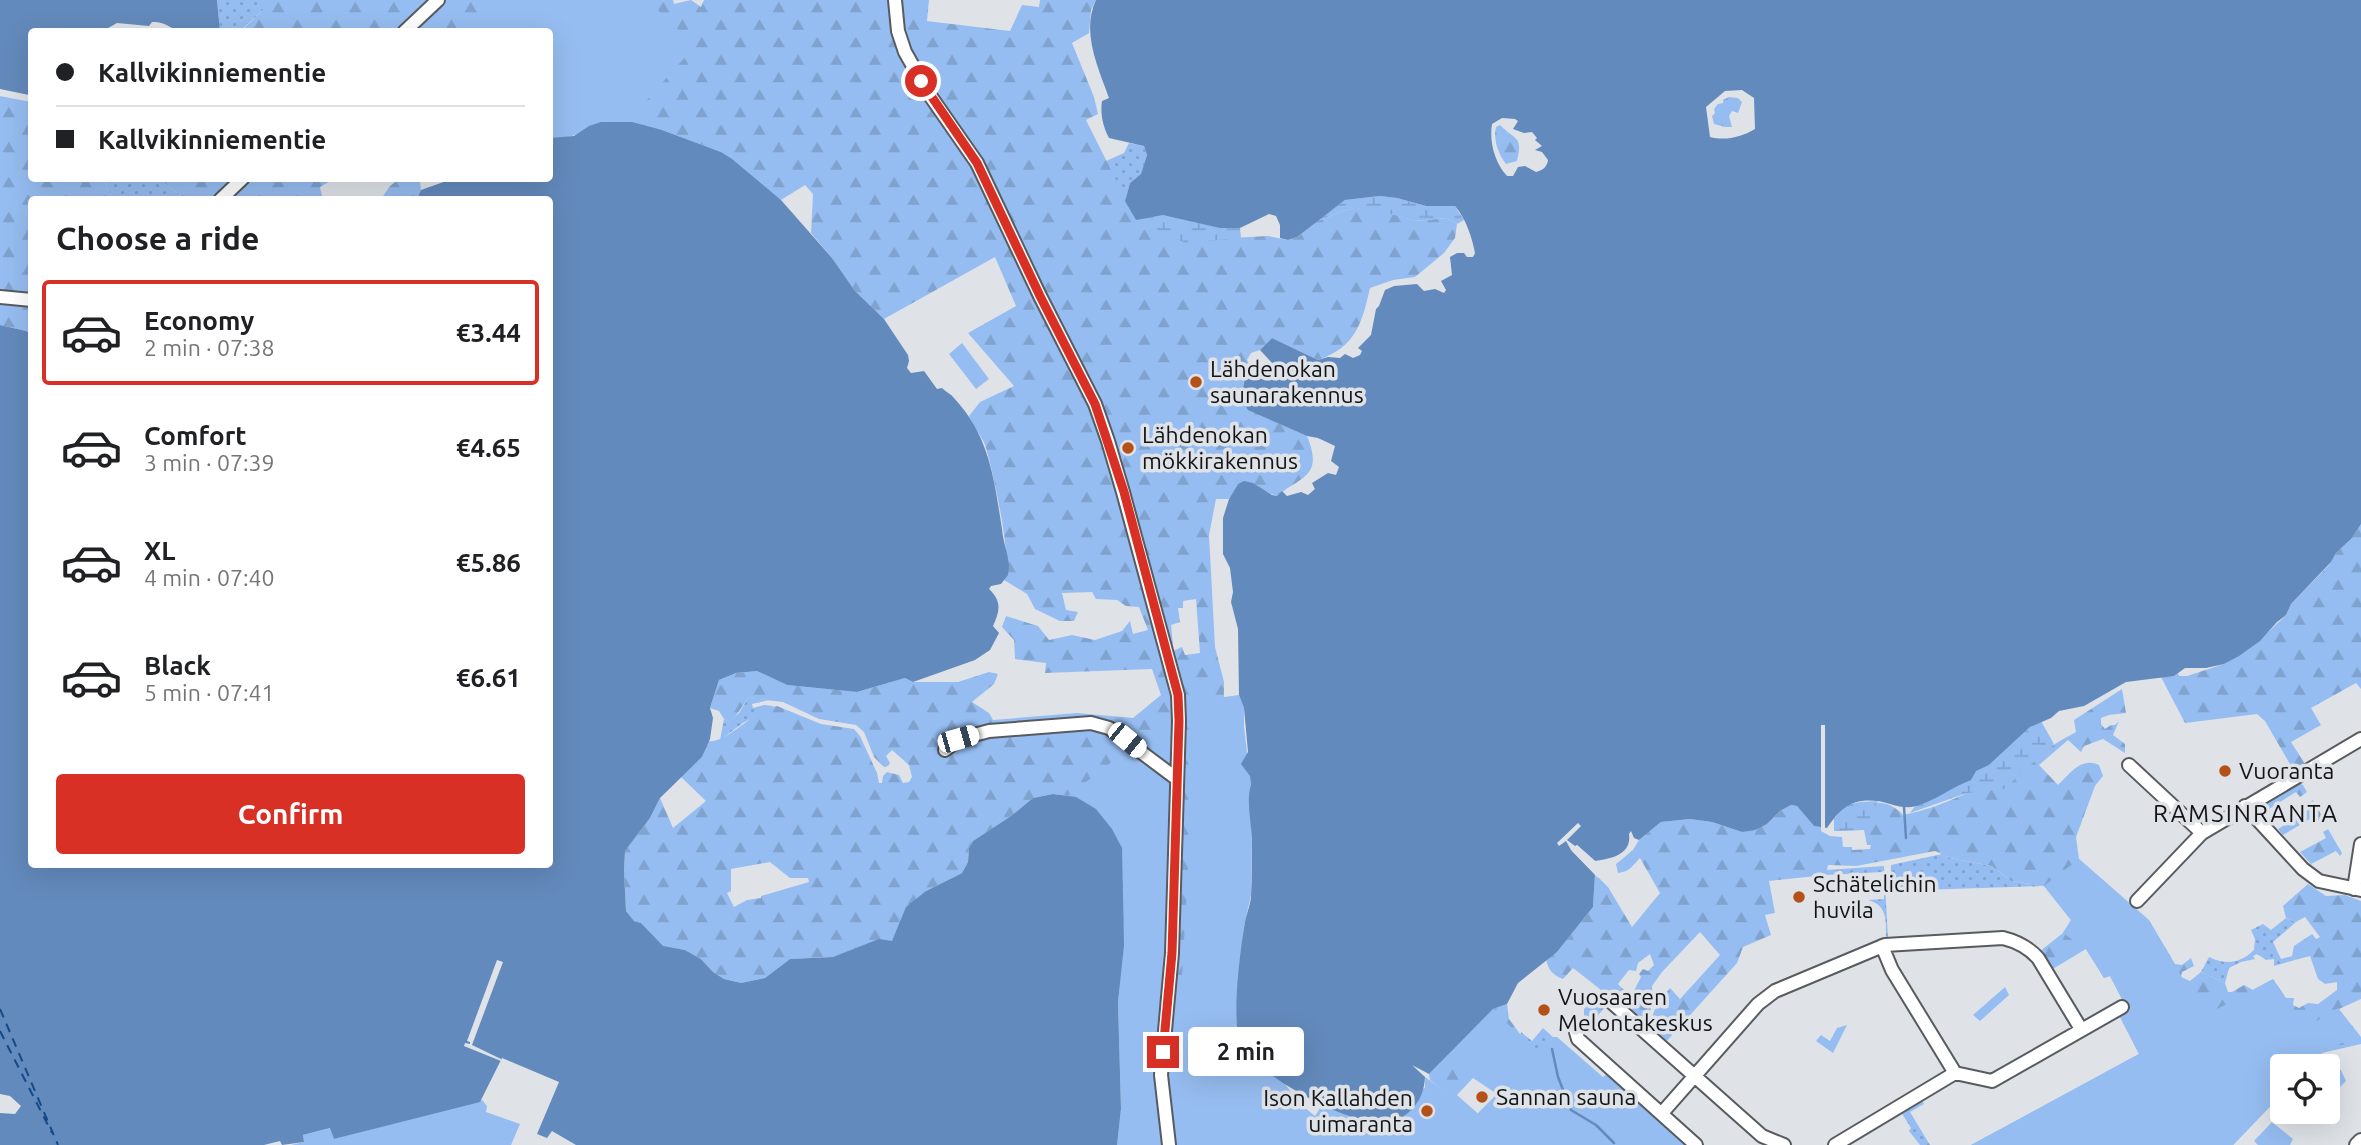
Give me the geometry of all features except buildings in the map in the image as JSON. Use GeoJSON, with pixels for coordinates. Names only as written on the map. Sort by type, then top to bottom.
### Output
{"type":"FeatureCollection","features":[{"type":"Feature","properties":{"kind":"street"},"geometry":{"type":"LineString","coordinates":[[408,28],[438,0]]}},
{"type":"Feature","properties":{"kind":"street"},"geometry":{"type":"LineString","coordinates":[[895,0],[898,31],[905,52],[929,94],[977,163],[1087,387],[1108,440],[1178,695],[1172,953],[1161,1075],[1169,1145]]}},
{"type":"Feature","properties":{"kind":"street"},"geometry":{"type":"LineString","coordinates":[[224,196],[239,182]]}},
{"type":"Feature","properties":{"kind":"street"},"geometry":{"type":"LineString","coordinates":[[0,297],[28,300]]}},
{"type":"Feature","properties":{"kind":"street"},"geometry":{"type":"LineString","coordinates":[[945,750],[958,739],[989,731],[1091,723],[1109,728],[1177,779]]}},
{"type":"Feature","properties":{"kind":"street"},"geometry":{"type":"LineString","coordinates":[[2137,901],[2202,833],[2361,739]]}},
{"type":"Feature","properties":{"kind":"street"},"geometry":{"type":"LineString","coordinates":[[2129,765],[2202,833]]}},
{"type":"Feature","properties":{"kind":"street"},"geometry":{"type":"LineString","coordinates":[[2245,806],[2303,869],[2319,881],[2358,889],[2361,844]]}},
{"type":"Feature","properties":{"kind":"street"},"geometry":{"type":"LineString","coordinates":[[1662,1113],[1769,995],[1882,946],[2009,939],[2038,958],[2081,1029]]}},
{"type":"Feature","properties":{"kind":"street"},"geometry":{"type":"LineString","coordinates":[[1882,946],[1892,970],[1955,1073]]}},
{"type":"Feature","properties":{"kind":"street"},"geometry":{"type":"LineString","coordinates":[[1609,1000],[1762,1136],[1784,1145]]}},
{"type":"Feature","properties":{"kind":"street"},"geometry":{"type":"LineString","coordinates":[[1835,1145],[1955,1073],[1992,1081],[2122,1007]]}},
{"type":"Feature","properties":{"kind":"street"},"geometry":{"type":"LineString","coordinates":[[1576,1032],[1578,1039],[1696,1145]]}},
{"type":"Feature","properties":{"kind":"street"},"geometry":{"type":"LineString","coordinates":[[2357,1145],[2361,1141]]}},
{"type":"Feature","properties":{"kind":"green space"},"geometry":{"type":"Polygon","coordinates":[[[217,0],[263,0],[263,10],[243,28],[220,28],[217,0]]]}},
{"type":"Feature","properties":{"kind":"green space"},"geometry":{"type":"Polygon","coordinates":[[[263,0],[673,0],[674,4],[691,0],[701,7],[704,0],[929,0],[927,21],[1010,31],[1022,5],[1039,7],[1040,0],[1096,0],[1091,10],[1089,33],[1072,43],[1098,114],[1086,120],[1136,220],[1231,238],[1268,236],[1288,240],[1297,237],[1317,221],[1346,210],[1368,207],[1416,221],[1446,218],[1457,224],[1455,238],[1444,253],[1415,277],[1393,280],[1370,288],[1355,332],[1349,341],[1331,355],[1318,360],[1272,338],[1260,350],[1251,353],[1247,360],[1251,367],[1245,379],[1278,423],[1307,436],[1313,460],[1311,468],[1302,479],[1277,496],[1255,486],[1238,484],[1229,499],[1216,499],[1209,535],[1215,647],[1224,682],[1221,972],[1320,1145],[1133,1145],[1137,1065],[1076,797],[1053,794],[1033,798],[973,841],[962,873],[926,891],[892,941],[833,957],[790,959],[765,978],[741,983],[724,979],[701,959],[685,950],[663,947],[626,911],[625,851],[650,818],[660,798],[673,828],[706,801],[681,777],[702,757],[708,741],[724,737],[768,708],[777,706],[821,724],[854,729],[860,736],[879,783],[882,783],[887,772],[899,775],[903,783],[909,782],[912,777],[909,765],[892,750],[886,756],[890,763],[884,767],[874,757],[864,732],[856,725],[819,719],[783,702],[748,698],[729,722],[719,711],[710,708],[719,680],[736,673],[757,671],[787,685],[857,692],[905,678],[913,682],[958,682],[989,672],[998,674],[994,684],[972,702],[989,713],[993,720],[1077,713],[1133,718],[1161,695],[1152,669],[1045,673],[1046,663],[1015,659],[1014,640],[1002,627],[1006,616],[1038,626],[1049,640],[1072,635],[1095,640],[1122,631],[1130,621],[1133,634],[1148,630],[1139,607],[1126,606],[1117,600],[1096,599],[1092,592],[1062,593],[1066,610],[1078,612],[1074,621],[1060,621],[1035,609],[1027,594],[1004,580],[1006,556],[997,493],[985,445],[969,416],[980,402],[1014,386],[968,333],[1016,306],[995,257],[884,319],[855,291],[811,233],[813,194],[805,185],[781,200],[721,152],[662,130],[601,122],[553,37],[553,28],[244,28],[263,10],[263,0]],[[1196,599],[1183,601],[1183,608],[1178,608],[1180,622],[1171,625],[1173,645],[1167,647],[1169,653],[1182,647],[1185,655],[1200,653],[1196,599]],[[770,862],[731,869],[731,891],[727,893],[734,907],[747,900],[809,882],[808,878],[790,878],[770,862]]]}},
{"type":"Feature","properties":{"kind":"green space"},"geometry":{"type":"Polygon","coordinates":[[[505,0],[647,0],[695,46],[628,121],[598,126],[553,141],[553,28],[474,28],[505,0]]]}},
{"type":"Feature","properties":{"kind":"green space"},"geometry":{"type":"Polygon","coordinates":[[[0,96],[28,101],[28,182],[105,182],[111,196],[28,196],[28,332],[0,325],[0,96]]]}},
{"type":"Feature","properties":{"kind":"green space"},"geometry":{"type":"Polygon","coordinates":[[[1729,97],[1738,98],[1742,102],[1738,113],[1732,111],[1729,116],[1732,127],[1714,124],[1714,109],[1729,97]]]}},
{"type":"Feature","properties":{"kind":"green space"},"geometry":{"type":"Polygon","coordinates":[[[1500,125],[1517,140],[1517,161],[1506,164],[1501,156],[1495,136],[1496,127],[1500,125]]]}},
{"type":"Feature","properties":{"kind":"green space"},"geometry":{"type":"Polygon","coordinates":[[[1129,143],[1144,146],[1147,155],[1141,175],[1130,183],[1125,201],[1106,161],[1124,153],[1129,143]]]}},
{"type":"Feature","properties":{"kind":"green space"},"geometry":{"type":"Polygon","coordinates":[[[105,182],[164,182],[181,196],[111,196],[105,182]]]}},
{"type":"Feature","properties":{"kind":"green space"},"geometry":{"type":"Polygon","coordinates":[[[164,182],[329,182],[320,187],[322,196],[181,196],[164,182]]]}},
{"type":"Feature","properties":{"kind":"green space"},"geometry":{"type":"Polygon","coordinates":[[[395,182],[420,182],[421,190],[418,196],[383,196],[395,182]]]}},
{"type":"Feature","properties":{"kind":"green space"},"geometry":{"type":"Polygon","coordinates":[[[1380,196],[1426,206],[1455,206],[1464,220],[1457,224],[1446,218],[1416,221],[1368,208],[1346,210],[1317,221],[1345,200],[1380,196]]]}},
{"type":"Feature","properties":{"kind":"green space"},"geometry":{"type":"Polygon","coordinates":[[[1137,200],[1240,228],[1241,238],[1185,243],[1136,220],[1127,205],[1137,200]]]}},
{"type":"Feature","properties":{"kind":"green space"},"geometry":{"type":"Polygon","coordinates":[[[962,343],[989,379],[976,389],[949,354],[962,343]]]}},
{"type":"Feature","properties":{"kind":"green space"},"geometry":{"type":"Polygon","coordinates":[[[2361,524],[2361,689],[2356,683],[2311,708],[2321,725],[2291,742],[2305,764],[2294,771],[2265,721],[2257,714],[2185,723],[2161,677],[2178,673],[2179,676],[2187,676],[2224,664],[2259,641],[2286,615],[2291,604],[2329,565],[2361,524]]]}},
{"type":"Feature","properties":{"kind":"green space"},"geometry":{"type":"Polygon","coordinates":[[[2122,689],[2126,713],[2101,718],[2101,724],[2105,729],[2119,721],[2113,735],[2125,744],[2125,753],[2103,739],[2084,746],[2081,752],[2068,740],[2039,765],[2058,785],[2087,763],[2099,765],[2103,776],[2095,786],[2076,837],[2079,859],[2130,904],[2123,1001],[2110,976],[2104,978],[2086,949],[2051,970],[2039,952],[2063,933],[2071,920],[2044,886],[2011,881],[1992,866],[1950,858],[1935,851],[1856,866],[1828,865],[1826,875],[1769,881],[1775,913],[1765,915],[1771,935],[1743,947],[1737,963],[1664,1044],[1651,1032],[1653,1014],[1659,1003],[1670,988],[1680,999],[1720,955],[1700,932],[1652,986],[1653,1003],[1645,1026],[1630,1013],[1638,1000],[1633,993],[1641,977],[1639,974],[1643,969],[1648,971],[1654,965],[1650,954],[1638,963],[1636,971],[1629,970],[1618,984],[1627,993],[1628,1000],[1624,1008],[1573,968],[1563,979],[1553,974],[1548,966],[1546,959],[1557,952],[1593,907],[1595,874],[1608,887],[1632,927],[1660,893],[1640,858],[1631,868],[1618,873],[1616,864],[1661,822],[1690,819],[1712,822],[1742,832],[1767,824],[1780,811],[1791,805],[1797,806],[1814,826],[1821,827],[1821,831],[1830,836],[1842,837],[1843,847],[1852,847],[1852,850],[1870,849],[1871,845],[1867,845],[1864,830],[1834,831],[1834,818],[1870,804],[1886,804],[1903,815],[1948,801],[2076,732],[2074,720],[2122,689]]]}},
{"type":"Feature","properties":{"kind":"green space"},"geometry":{"type":"Polygon","coordinates":[[[1239,695],[1244,708],[1251,785],[1252,841],[1251,895],[1244,926],[1237,1009],[1239,1041],[1274,1077],[1285,1084],[1299,1103],[1315,1116],[1322,1105],[1348,1116],[1425,1088],[1425,1077],[1477,1114],[1498,1093],[1450,1052],[1493,1009],[1526,1042],[1539,1051],[1553,1037],[1557,1037],[1603,1077],[1609,1072],[1691,1145],[1179,1145],[1169,1082],[1175,1018],[1181,992],[1188,871],[1189,702],[1239,695]]]}},
{"type":"Feature","properties":{"kind":"green space"},"geometry":{"type":"Polygon","coordinates":[[[748,698],[769,700],[752,704],[753,708],[774,706],[743,723],[720,740],[724,719],[729,722],[739,713],[748,698]]]}},
{"type":"Feature","properties":{"kind":"green space"},"geometry":{"type":"Polygon","coordinates":[[[1175,713],[1172,879],[1156,1079],[1167,1145],[1117,1145],[1121,1109],[1118,1002],[1124,945],[1122,848],[1068,796],[1175,713]]]}},
{"type":"Feature","properties":{"kind":"green space"},"geometry":{"type":"Polygon","coordinates":[[[2041,721],[2054,744],[2004,789],[1967,793],[1910,813],[1915,806],[1912,792],[1989,765],[2030,727],[2041,721]]]}},
{"type":"Feature","properties":{"kind":"green space"},"geometry":{"type":"Polygon","coordinates":[[[2295,782],[2303,785],[2307,792],[2300,797],[2296,792],[2266,811],[2265,801],[2295,782]]]}},
{"type":"Feature","properties":{"kind":"green space"},"geometry":{"type":"Polygon","coordinates":[[[2313,800],[2323,818],[2316,822],[2313,817],[2283,835],[2278,829],[2308,810],[2305,805],[2313,800]]]}},
{"type":"Feature","properties":{"kind":"green space"},"geometry":{"type":"Polygon","coordinates":[[[1878,801],[1864,830],[1834,831],[1835,821],[1842,809],[1854,803],[1878,801]]]}},
{"type":"Feature","properties":{"kind":"green space"},"geometry":{"type":"Polygon","coordinates":[[[2328,829],[2342,853],[2340,856],[2336,851],[2311,864],[2300,852],[2326,838],[2323,832],[2328,829]]]}},
{"type":"Feature","properties":{"kind":"green space"},"geometry":{"type":"Polygon","coordinates":[[[1942,854],[1992,866],[2011,881],[2044,886],[1891,891],[1891,865],[1942,854]]]}},
{"type":"Feature","properties":{"kind":"green space"},"geometry":{"type":"Polygon","coordinates":[[[2079,859],[2149,920],[2204,1016],[2273,979],[2305,1028],[2338,1008],[2358,1035],[2321,1054],[2270,1054],[2270,1106],[2233,1145],[1971,1145],[2139,1054],[2119,1015],[2123,1001],[2110,976],[2104,978],[2086,949],[2063,933],[2071,920],[2044,886],[2079,859]]]}},
{"type":"Feature","properties":{"kind":"green space"},"geometry":{"type":"Polygon","coordinates":[[[1884,866],[1888,938],[1886,939],[1886,921],[1882,910],[1875,902],[1868,900],[1884,899],[1883,872],[1826,875],[1826,870],[1884,866]]]}},
{"type":"Feature","properties":{"kind":"green space"},"geometry":{"type":"Polygon","coordinates":[[[2308,884],[2326,896],[2345,895],[2361,901],[2361,999],[2339,1009],[2361,1037],[2361,1044],[2321,1054],[2270,1054],[2270,1106],[2233,1145],[1971,1145],[2139,1054],[2119,1015],[2149,920],[2175,964],[2182,965],[2191,958],[2194,966],[2182,972],[2181,977],[2190,981],[2201,972],[2225,983],[2228,992],[2232,992],[2244,985],[2253,990],[2273,979],[2286,998],[2294,998],[2293,1005],[2299,1008],[2308,1003],[2318,1004],[2337,990],[2337,982],[2325,984],[2318,979],[2310,956],[2295,960],[2292,956],[2294,946],[2312,934],[2316,939],[2320,937],[2305,917],[2296,922],[2286,918],[2283,906],[2308,884]]]}},
{"type":"Feature","properties":{"kind":"green space"},"geometry":{"type":"Polygon","coordinates":[[[2286,918],[2296,922],[2273,942],[2281,959],[2292,956],[2295,960],[2274,966],[2274,959],[2266,960],[2257,954],[2253,956],[2255,959],[2229,968],[2225,983],[2201,972],[2209,957],[2227,962],[2243,958],[2254,950],[2255,939],[2251,930],[2263,924],[2271,930],[2286,918]]]}},
{"type":"Feature","properties":{"kind":"green space"},"geometry":{"type":"Polygon","coordinates":[[[2005,987],[2009,995],[1980,1021],[1973,1015],[2005,987]]]}},
{"type":"Feature","properties":{"kind":"green space"},"geometry":{"type":"Polygon","coordinates":[[[1595,998],[1607,1005],[1591,1023],[1584,1015],[1584,1009],[1595,998]]]}},
{"type":"Feature","properties":{"kind":"green space"},"geometry":{"type":"Polygon","coordinates":[[[1507,1004],[1509,1019],[1526,1042],[1494,1092],[1473,1078],[1457,1095],[1483,1118],[1405,1145],[1453,1098],[1430,1080],[1429,1074],[1493,1009],[1507,1004]]]}},
{"type":"Feature","properties":{"kind":"green space"},"geometry":{"type":"Polygon","coordinates":[[[1847,1025],[1833,1053],[1816,1041],[1821,1035],[1830,1041],[1837,1028],[1847,1025]]]}},
{"type":"Feature","properties":{"kind":"green space"},"geometry":{"type":"Polygon","coordinates":[[[1543,1028],[1553,1037],[1501,1094],[1521,1032],[1532,1041],[1543,1028]]]}},
{"type":"Feature","properties":{"kind":"green space"},"geometry":{"type":"Polygon","coordinates":[[[2340,1069],[2341,1070],[2346,1081],[2340,1087],[2340,1069]]]}},
{"type":"Feature","properties":{"kind":"green space"},"geometry":{"type":"Polygon","coordinates":[[[1921,1099],[1924,1104],[1910,1112],[1930,1145],[1920,1145],[1909,1131],[1911,1128],[1901,1112],[1921,1099]]]}},
{"type":"Feature","properties":{"kind":"green space"},"geometry":{"type":"Polygon","coordinates":[[[482,1100],[487,1106],[486,1112],[520,1124],[511,1145],[291,1145],[304,1142],[303,1135],[331,1128],[334,1139],[482,1100]]]}},
{"type":"Feature","properties":{"kind":"green space"},"geometry":{"type":"Polygon","coordinates":[[[2270,1124],[2274,1124],[2293,1139],[2290,1145],[2258,1145],[2254,1141],[2270,1124]]]}},
{"type":"Feature","properties":{"kind":"shaded area"},"geometry":{"type":"Polygon","coordinates":[[[0,0],[217,0],[220,28],[174,28],[152,22],[149,26],[117,23],[108,28],[28,28],[28,95],[0,89],[0,0]]]}},
{"type":"Feature","properties":{"kind":"shaded area"},"geometry":{"type":"Polygon","coordinates":[[[1096,0],[2361,0],[2361,524],[2331,562],[2291,604],[2286,615],[2260,641],[2239,656],[2224,664],[2206,668],[2185,668],[2174,676],[2126,682],[2084,706],[2059,711],[2051,718],[2030,727],[1989,765],[1976,771],[1971,780],[1923,804],[1906,807],[1878,801],[1861,801],[1842,810],[1827,828],[1814,826],[1797,806],[1791,805],[1780,811],[1767,824],[1742,832],[1712,822],[1690,819],[1661,822],[1639,840],[1634,838],[1631,831],[1624,851],[1614,857],[1595,861],[1577,845],[1572,851],[1595,874],[1593,907],[1557,952],[1518,983],[1507,1004],[1493,1009],[1429,1074],[1412,1065],[1425,1077],[1422,1094],[1407,1114],[1383,1123],[1349,1116],[1305,1096],[1264,1070],[1241,1045],[1238,1035],[1236,1005],[1239,970],[1251,897],[1251,785],[1250,776],[1241,764],[1248,752],[1244,708],[1239,695],[1238,629],[1231,602],[1233,592],[1230,568],[1223,554],[1223,518],[1229,499],[1238,484],[1244,481],[1253,483],[1272,495],[1277,496],[1282,491],[1287,496],[1301,492],[1308,495],[1315,489],[1312,483],[1328,473],[1336,475],[1339,467],[1331,461],[1335,446],[1248,410],[1241,398],[1251,367],[1264,373],[1272,363],[1260,350],[1272,338],[1318,360],[1340,358],[1345,354],[1353,358],[1360,355],[1362,351],[1358,348],[1371,335],[1376,309],[1385,290],[1394,286],[1417,284],[1424,291],[1435,289],[1444,293],[1446,290],[1441,281],[1452,275],[1450,257],[1464,253],[1467,257],[1473,257],[1474,247],[1465,222],[1455,206],[1426,206],[1380,196],[1345,200],[1297,237],[1288,240],[1280,238],[1280,225],[1276,216],[1269,214],[1240,228],[1220,228],[1163,215],[1136,220],[1125,201],[1130,183],[1141,174],[1147,155],[1144,146],[1109,138],[1105,129],[1102,101],[1109,98],[1093,49],[1090,24],[1096,0]],[[1742,90],[1725,91],[1706,107],[1710,137],[1733,138],[1755,129],[1754,98],[1742,90]],[[1502,118],[1492,124],[1491,138],[1496,159],[1507,176],[1513,176],[1518,167],[1525,166],[1536,172],[1544,168],[1548,160],[1542,152],[1535,150],[1542,146],[1535,140],[1537,138],[1532,132],[1524,133],[1513,129],[1518,121],[1502,118]]]}},
{"type":"Feature","properties":{"kind":"shaded area"},"geometry":{"type":"Polygon","coordinates":[[[601,122],[632,122],[721,152],[781,200],[832,258],[855,291],[884,319],[908,355],[907,368],[911,373],[924,371],[937,389],[942,388],[953,397],[976,428],[993,476],[1009,566],[1008,575],[1001,584],[989,589],[998,602],[993,626],[999,633],[990,650],[975,660],[913,682],[905,678],[857,692],[787,685],[757,671],[736,673],[719,680],[710,708],[713,718],[710,739],[702,757],[660,798],[650,818],[625,851],[626,911],[663,946],[685,950],[701,959],[724,979],[741,983],[765,978],[790,959],[833,957],[879,939],[892,941],[906,907],[926,891],[962,873],[973,841],[1033,798],[1053,794],[1076,797],[1096,809],[1112,829],[1122,848],[1124,945],[1118,1002],[1121,1109],[1117,1145],[576,1145],[552,1131],[547,1138],[537,1134],[559,1082],[502,1058],[480,1102],[334,1139],[330,1128],[303,1135],[304,1142],[282,1145],[280,1141],[264,1145],[0,1145],[0,1113],[15,1114],[21,1106],[10,1096],[0,1094],[0,325],[28,332],[28,868],[553,868],[553,196],[418,196],[421,190],[444,182],[553,182],[553,138],[574,136],[601,122]]]}},
{"type":"Feature","properties":{"kind":"pier"},"geometry":{"type":"Polygon","coordinates":[[[1821,725],[1825,725],[1825,831],[1821,830],[1821,725]]]}},
{"type":"Feature","properties":{"kind":"pier"},"geometry":{"type":"Polygon","coordinates":[[[1578,823],[1581,826],[1567,840],[1595,861],[1597,865],[1576,850],[1598,872],[1598,878],[1571,850],[1566,841],[1559,846],[1557,843],[1578,823]]]}},
{"type":"Feature","properties":{"kind":"pier"},"geometry":{"type":"Polygon","coordinates":[[[497,960],[503,962],[472,1045],[501,1061],[464,1046],[465,1043],[470,1044],[467,1041],[497,960]]]}},
{"type":"Feature","properties":{"kind":"waterway"},"geometry":{"type":"LineString","coordinates":[[1904,807],[1906,838]]}},
{"type":"Feature","properties":{"kind":"waterway"},"geometry":{"type":"LineString","coordinates":[[1552,1049],[1558,1077],[1571,1110],[1596,1125],[1614,1143]]}},
{"type":"Feature","properties":{"kind":"ferry route"},"geometry":{"type":"LineString","coordinates":[[0,1009],[58,1145]]}},
{"type":"Feature","properties":{"kind":"ferry route"},"geometry":{"type":"LineString","coordinates":[[0,1031],[52,1133]]}},
{"type":"Feature","properties":{"kind":"place","name":"Lähdenokan saunarakennus"},"geometry":{"type":"Point","coordinates":[1196,382]}},
{"type":"Feature","properties":{"kind":"place","name":"Lähdenokan mökkirakennus"},"geometry":{"type":"Point","coordinates":[1128,448]}},
{"type":"Feature","properties":{"kind":"place","name":"Vuoranta"},"geometry":{"type":"Point","coordinates":[2225,771]}},
{"type":"Feature","properties":{"kind":"place","name":"Schätelichin huvila"},"geometry":{"type":"Point","coordinates":[1799,897]}},
{"type":"Feature","properties":{"kind":"place","name":"Vuosaaren Melontakeskus"},"geometry":{"type":"Point","coordinates":[1544,1010]}},
{"type":"Feature","properties":{"kind":"place","name":"Sannan sauna"},"geometry":{"type":"Point","coordinates":[1482,1097]}},
{"type":"Feature","properties":{"kind":"place","name":"Ison Kallahden uimaranta"},"geometry":{"type":"Point","coordinates":[1427,1111]}},
{"type":"Feature","properties":{"kind":"district","name":"RAMSINRANTA"},"geometry":{"type":"Point","coordinates":[2246,814]}},
{"type":"Feature","properties":{"kind":"route"},"geometry":{"type":"LineString","coordinates":[[921,81],[977,163],[1095,404],[1124,492],[1178,695],[1172,953],[1163,1052]]}}]}
